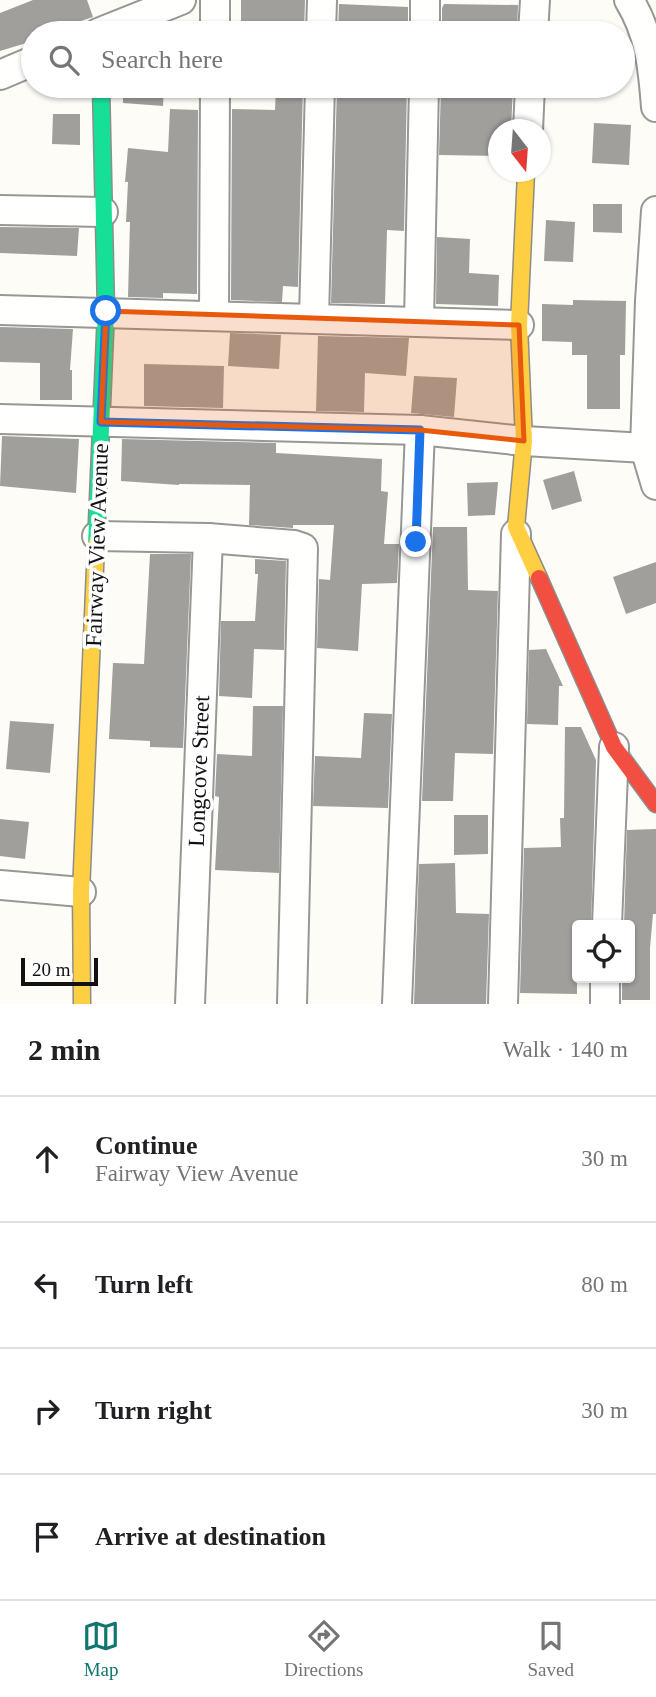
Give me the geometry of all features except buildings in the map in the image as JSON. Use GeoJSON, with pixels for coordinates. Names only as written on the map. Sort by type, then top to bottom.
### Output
{"type":"FeatureCollection","features":[{"type":"Feature","properties":{"kind":"street"},"geometry":{"type":"LineString","coordinates":[[129,21],[181,0]]}},
{"type":"Feature","properties":{"kind":"street"},"geometry":{"type":"LineString","coordinates":[[215,0],[215,21]]}},
{"type":"Feature","properties":{"kind":"street"},"geometry":{"type":"LineString","coordinates":[[321,21],[322,0]]}},
{"type":"Feature","properties":{"kind":"street"},"geometry":{"type":"LineString","coordinates":[[425,0],[425,21]]}},
{"type":"Feature","properties":{"kind":"street"},"geometry":{"type":"LineString","coordinates":[[534,21],[535,0]]}},
{"type":"Feature","properties":{"kind":"street"},"geometry":{"type":"LineString","coordinates":[[629,0],[640,18],[648,40],[656,107]]}},
{"type":"Feature","properties":{"kind":"street"},"geometry":{"type":"LineString","coordinates":[[0,75],[21,66]]}},
{"type":"Feature","properties":{"kind":"street","name":"Fairway View Avenue"},"geometry":{"type":"LineString","coordinates":[[82,1004],[82,892],[106,311],[101,98]]}},
{"type":"Feature","properties":{"kind":"street"},"geometry":{"type":"LineString","coordinates":[[214,315],[215,98]]}},
{"type":"Feature","properties":{"kind":"street"},"geometry":{"type":"LineString","coordinates":[[314,318],[320,98]]}},
{"type":"Feature","properties":{"kind":"street"},"geometry":{"type":"LineString","coordinates":[[419,321],[424,98]]}},
{"type":"Feature","properties":{"kind":"street"},"geometry":{"type":"LineString","coordinates":[[528,119],[529,98]]}},
{"type":"Feature","properties":{"kind":"street"},"geometry":{"type":"LineString","coordinates":[[503,1004],[516,527],[524,441],[519,325],[526,182]]}},
{"type":"Feature","properties":{"kind":"street"},"geometry":{"type":"LineString","coordinates":[[0,210],[103,212]]}},
{"type":"Feature","properties":{"kind":"street"},"geometry":{"type":"LineString","coordinates":[[656,211],[645,448],[656,485]]}},
{"type":"Feature","properties":{"kind":"street"},"geometry":{"type":"LineString","coordinates":[[0,310],[519,325]]}},
{"type":"Feature","properties":{"kind":"street"},"geometry":{"type":"LineString","coordinates":[[0,419],[420,430],[524,441],[645,448]]}},
{"type":"Feature","properties":{"kind":"street"},"geometry":{"type":"LineString","coordinates":[[397,1004],[420,430]]}},
{"type":"Feature","properties":{"kind":"street"},"geometry":{"type":"LineString","coordinates":[[516,527],[614,747],[656,804]]}},
{"type":"Feature","properties":{"kind":"street"},"geometry":{"type":"LineString","coordinates":[[97,536],[208,538],[303,548],[305,556],[292,1004]]}},
{"type":"Feature","properties":{"kind":"street","name":"Longcove Street"},"geometry":{"type":"LineString","coordinates":[[190,1004],[208,538]]}},
{"type":"Feature","properties":{"kind":"street"},"geometry":{"type":"LineString","coordinates":[[607,920],[614,747]]}},
{"type":"Feature","properties":{"kind":"street"},"geometry":{"type":"LineString","coordinates":[[0,886],[82,892]]}},
{"type":"Feature","properties":{"kind":"street"},"geometry":{"type":"LineString","coordinates":[[604,1004],[606,983]]}},
{"type":"Feature","properties":{"kind":"highlighted area"},"geometry":{"type":"Polygon","coordinates":[[[106,311],[519,325],[524,441],[420,430],[101,422],[106,311]]]}},
{"type":"Feature","properties":{"kind":"traffic: fast"},"geometry":{"type":"LineString","coordinates":[[96,545],[106,311],[101,98]]}},
{"type":"Feature","properties":{"kind":"traffic: slow"},"geometry":{"type":"LineString","coordinates":[[526,182],[519,325],[524,441],[516,527],[539,578]]}},
{"type":"Feature","properties":{"kind":"traffic: slow"},"geometry":{"type":"LineString","coordinates":[[82,1004],[81,892],[96,545]]}},
{"type":"Feature","properties":{"kind":"traffic: jam"},"geometry":{"type":"LineString","coordinates":[[539,578],[614,747],[656,804]]}},
{"type":"Feature","properties":{"kind":"route"},"geometry":{"type":"LineString","coordinates":[[106,311],[101,422],[420,430],[416,542]]}}]}
